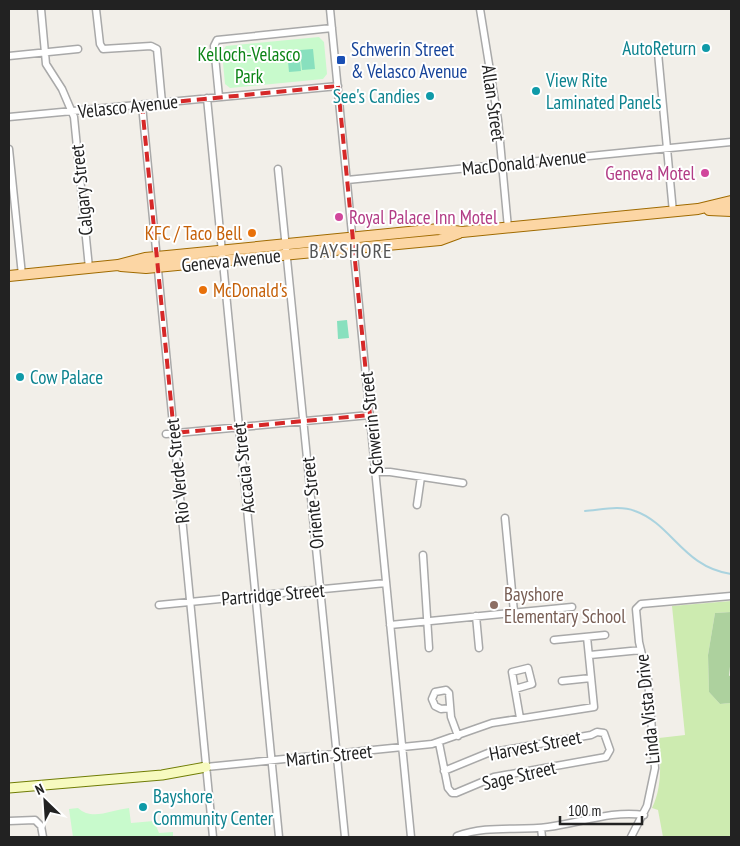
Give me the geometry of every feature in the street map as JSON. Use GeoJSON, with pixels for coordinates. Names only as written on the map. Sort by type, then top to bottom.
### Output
{"type":"FeatureCollection","features":[{"type":"Feature","properties":{"kind":"main road","name":"Geneva Avenue"},"geometry":{"type":"LineString","coordinates":[[9,276],[118,266],[139,268],[157,262],[353,243],[439,229],[462,232],[508,228],[698,209],[731,201]]}},
{"type":"Feature","properties":{"kind":"main road","name":"Geneva Avenue"},"geometry":{"type":"LineString","coordinates":[[698,209],[731,211]]}},
{"type":"Feature","properties":{"kind":"street","name":"Calgary Street"},"geometry":{"type":"LineString","coordinates":[[41,9],[48,69],[62,89],[75,122],[89,268]]}},
{"type":"Feature","properties":{"kind":"street"},"geometry":{"type":"LineString","coordinates":[[96,9],[100,44],[103,49],[151,46],[157,49],[162,103]]}},
{"type":"Feature","properties":{"kind":"street","name":"Schwerin Street"},"geometry":{"type":"LineString","coordinates":[[330,9],[411,837]]}},
{"type":"Feature","properties":{"kind":"street","name":"Allan Street"},"geometry":{"type":"LineString","coordinates":[[480,9],[498,120],[508,228]]}},
{"type":"Feature","properties":{"kind":"street"},"geometry":{"type":"LineString","coordinates":[[219,97],[214,46],[217,40],[332,28]]}},
{"type":"Feature","properties":{"kind":"street"},"geometry":{"type":"LineString","coordinates":[[9,56],[78,49]]}},
{"type":"Feature","properties":{"kind":"street"},"geometry":{"type":"LineString","coordinates":[[658,53],[673,212]]}},
{"type":"Feature","properties":{"kind":"street","name":"Velasco Avenue"},"geometry":{"type":"LineString","coordinates":[[9,117],[338,86]]}},
{"type":"Feature","properties":{"kind":"street","name":"Accacia Street"},"geometry":{"type":"LineString","coordinates":[[206,98],[278,837]]}},
{"type":"Feature","properties":{"kind":"street","name":"Rio Verde Street"},"geometry":{"type":"LineString","coordinates":[[142,105],[213,837]]}},
{"type":"Feature","properties":{"kind":"street","name":"MacDonald Avenue"},"geometry":{"type":"LineString","coordinates":[[347,180],[731,142]]}},
{"type":"Feature","properties":{"kind":"street"},"geometry":{"type":"LineString","coordinates":[[9,149],[22,275]]}},
{"type":"Feature","properties":{"kind":"street","name":"Oriente Street"},"geometry":{"type":"LineString","coordinates":[[278,169],[345,837]]}},
{"type":"Feature","properties":{"kind":"street"},"geometry":{"type":"LineString","coordinates":[[166,434],[370,415]]}},
{"type":"Feature","properties":{"kind":"street"},"geometry":{"type":"LineString","coordinates":[[376,472],[390,472],[463,483]]}},
{"type":"Feature","properties":{"kind":"street"},"geometry":{"type":"LineString","coordinates":[[416,505],[421,476]]}},
{"type":"Feature","properties":{"kind":"street"},"geometry":{"type":"LineString","coordinates":[[505,518],[514,612]]}},
{"type":"Feature","properties":{"kind":"street"},"geometry":{"type":"LineString","coordinates":[[423,555],[429,648]]}},
{"type":"Feature","properties":{"kind":"street","name":"Partridge Street"},"geometry":{"type":"LineString","coordinates":[[159,605],[386,583]]}},
{"type":"Feature","properties":{"kind":"street","name":"Linda Vista Drive"},"geometry":{"type":"LineString","coordinates":[[631,837],[644,816],[652,788],[655,758],[646,671],[641,650],[636,610],[638,607],[731,596]]}},
{"type":"Feature","properties":{"kind":"street"},"geometry":{"type":"LineString","coordinates":[[390,625],[572,607]]}},
{"type":"Feature","properties":{"kind":"street"},"geometry":{"type":"LineString","coordinates":[[476,616],[479,648]]}},
{"type":"Feature","properties":{"kind":"street"},"geometry":{"type":"LineString","coordinates":[[554,640],[604,635]]}},
{"type":"Feature","properties":{"kind":"street","name":"Martin Street"},"geometry":{"type":"LineString","coordinates":[[9,788],[162,775],[206,768],[439,743],[485,724],[594,707],[587,637]]}},
{"type":"Feature","properties":{"kind":"street"},"geometry":{"type":"LineString","coordinates":[[590,655],[641,650]]}},
{"type":"Feature","properties":{"kind":"street"},"geometry":{"type":"LineString","coordinates":[[562,681],[591,678]]}},
{"type":"Feature","properties":{"kind":"street"},"geometry":{"type":"LineString","coordinates":[[515,689],[520,718]]}},
{"type":"Feature","properties":{"kind":"street"},"geometry":{"type":"LineString","coordinates":[[450,708],[458,736]]}},
{"type":"Feature","properties":{"kind":"street","name":"Sage Street"},"geometry":{"type":"LineString","coordinates":[[439,743],[448,788],[452,793],[456,793],[494,777],[606,757],[610,750],[608,740],[604,733],[597,732]]}},
{"type":"Feature","properties":{"kind":"street","name":"Harvest Street"},"geometry":{"type":"LineString","coordinates":[[444,771],[488,753],[591,735],[597,732]]}},
{"type":"Feature","properties":{"kind":"street"},"geometry":{"type":"LineString","coordinates":[[457,836],[486,829],[541,828],[594,818],[631,814],[644,816]]}},
{"type":"Feature","properties":{"kind":"street"},"geometry":{"type":"LineString","coordinates":[[9,821],[35,820],[41,826],[43,837]]}},
{"type":"Feature","properties":{"kind":"street"},"geometry":{"type":"LineString","coordinates":[[541,828],[542,837]]}},
{"type":"Feature","properties":{"kind":"highlighted area"},"geometry":{"type":"Polygon","coordinates":[[[338,86],[370,415],[174,433],[142,105],[338,86]]]}},
{"type":"Feature","properties":{"kind":"green space","name":"Kelloch-Velasco Park"},"geometry":{"type":"Polygon","coordinates":[[[319,37],[324,42],[327,74],[323,79],[230,88],[225,84],[222,52],[226,46],[319,37]]]}},
{"type":"Feature","properties":{"kind":"green space"},"geometry":{"type":"Polygon","coordinates":[[[299,49],[301,71],[289,72],[287,51],[299,49]]]}},
{"type":"Feature","properties":{"kind":"green space"},"geometry":{"type":"Polygon","coordinates":[[[313,49],[315,69],[302,70],[300,50],[313,49]]]}},
{"type":"Feature","properties":{"kind":"green space"},"geometry":{"type":"Polygon","coordinates":[[[347,320],[349,338],[338,339],[337,321],[347,320]]]}},
{"type":"Feature","properties":{"kind":"green space"},"geometry":{"type":"Polygon","coordinates":[[[731,601],[731,612],[715,613],[708,655],[709,692],[720,704],[731,703],[731,837],[663,837],[658,810],[652,808],[656,799],[659,782],[659,738],[685,735],[672,606],[731,601]]]}},
{"type":"Feature","properties":{"kind":"green space"},"geometry":{"type":"Polygon","coordinates":[[[731,612],[729,676],[731,675],[731,703],[720,704],[709,692],[708,655],[715,613],[731,612]]]}},
{"type":"Feature","properties":{"kind":"green space"},"geometry":{"type":"Polygon","coordinates":[[[78,808],[89,814],[102,814],[129,808],[131,823],[154,821],[159,833],[173,832],[173,837],[73,837],[69,809],[78,808]]]}},
{"type":"Feature","properties":{"kind":"waterway"},"geometry":{"type":"LineString","coordinates":[[585,511],[617,508],[635,511],[659,525],[701,563],[715,570],[731,574]]}},
{"type":"Feature","properties":{"kind":"place","name":"AutoReturn"},"geometry":{"type":"Point","coordinates":[706,48]}},
{"type":"Feature","properties":{"kind":"place","name":"Schwerin Street & Velasco Avenue"},"geometry":{"type":"Point","coordinates":[341,60]}},
{"type":"Feature","properties":{"kind":"place","name":"View Rite Laminated Panels"},"geometry":{"type":"Point","coordinates":[536,91]}},
{"type":"Feature","properties":{"kind":"place","name":"See's Candies"},"geometry":{"type":"Point","coordinates":[430,96]}},
{"type":"Feature","properties":{"kind":"place","name":"Geneva Motel"},"geometry":{"type":"Point","coordinates":[705,173]}},
{"type":"Feature","properties":{"kind":"place","name":"Royal Palace Inn Motel"},"geometry":{"type":"Point","coordinates":[339,217]}},
{"type":"Feature","properties":{"kind":"place","name":"KFC / Taco Bell"},"geometry":{"type":"Point","coordinates":[252,233]}},
{"type":"Feature","properties":{"kind":"place","name":"McDonald's"},"geometry":{"type":"Point","coordinates":[203,290]}},
{"type":"Feature","properties":{"kind":"place","name":"Cow Palace"},"geometry":{"type":"Point","coordinates":[20,377]}},
{"type":"Feature","properties":{"kind":"place","name":"Bayshore Elementary School"},"geometry":{"type":"Point","coordinates":[494,605]}},
{"type":"Feature","properties":{"kind":"place","name":"Bayshore Community Center"},"geometry":{"type":"Point","coordinates":[143,807]}},
{"type":"Feature","properties":{"kind":"district","name":"BAYSHORE"},"geometry":{"type":"Point","coordinates":[351,251]}}]}
